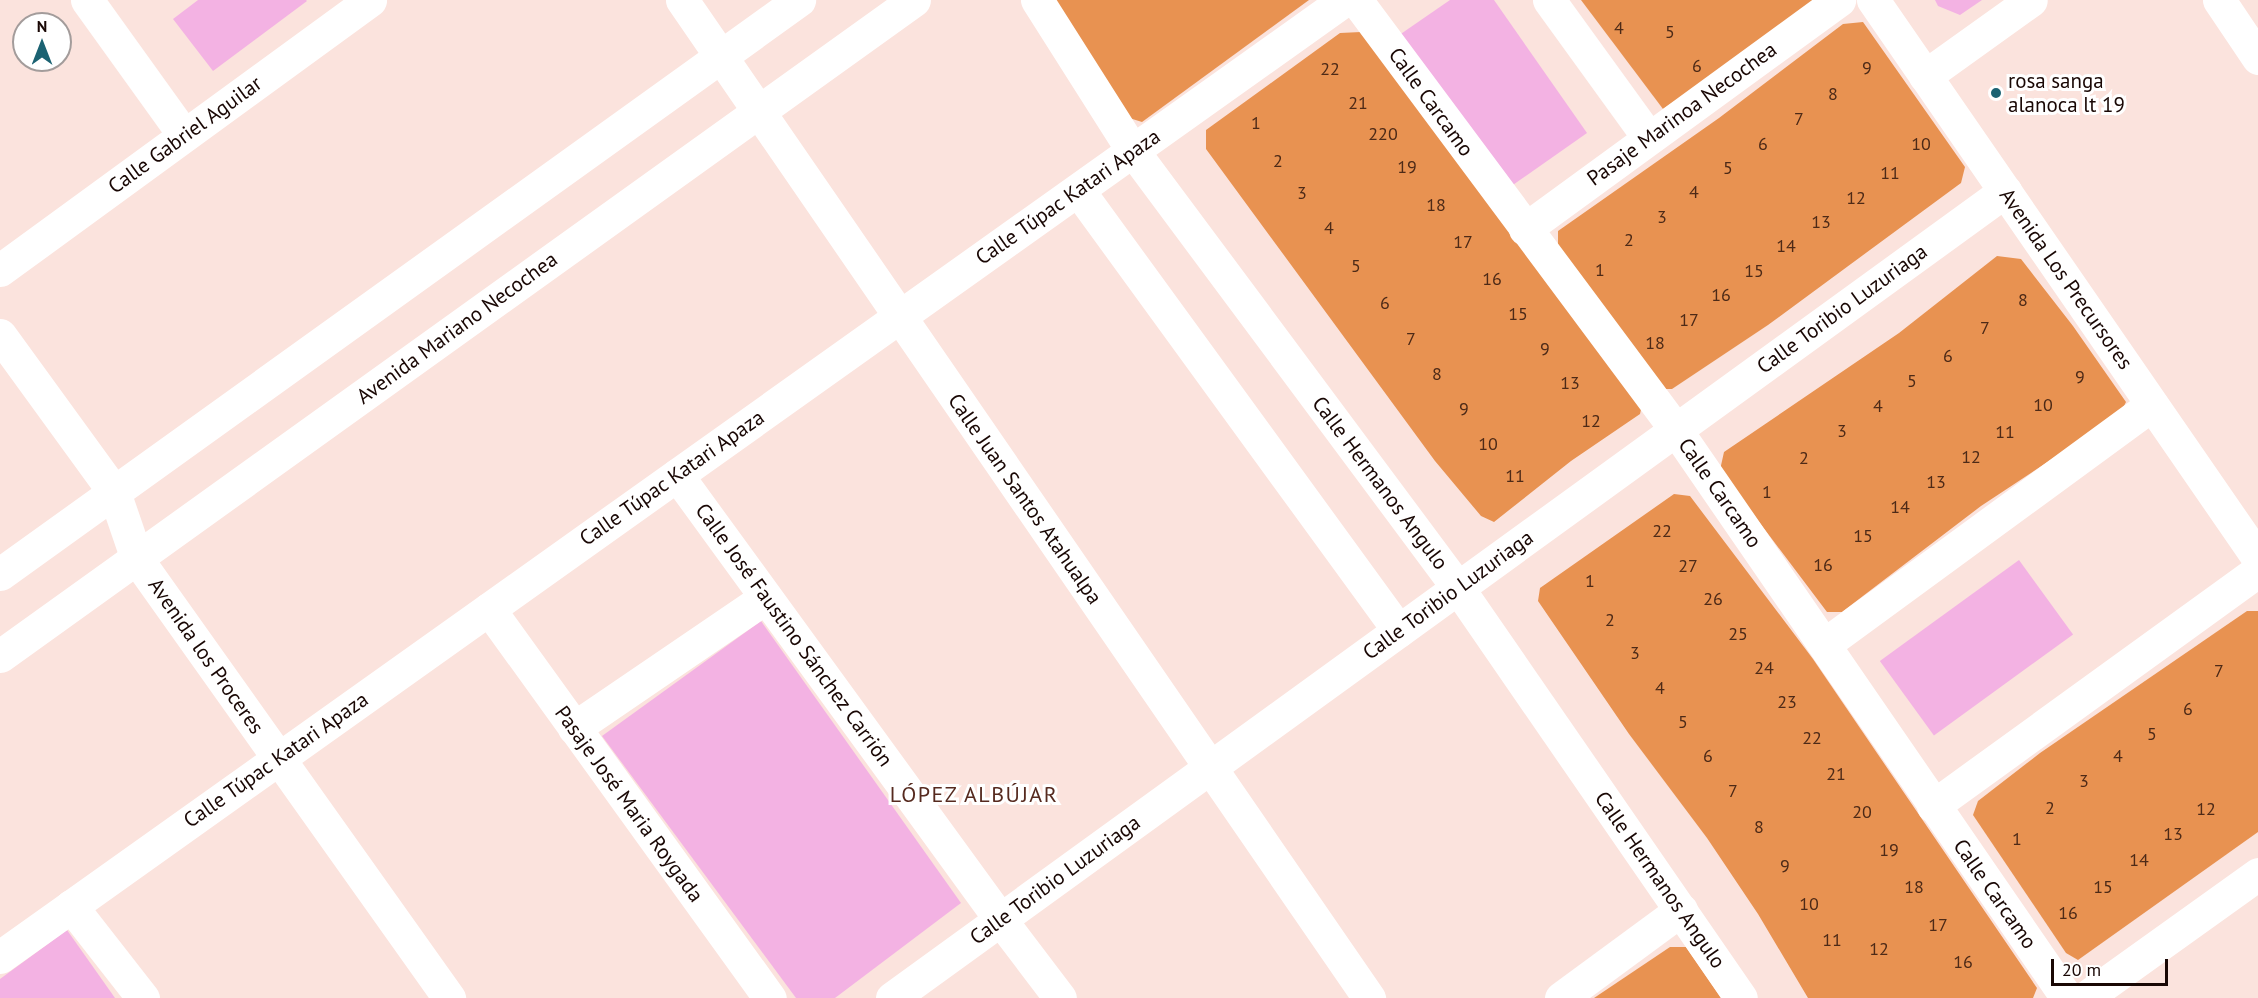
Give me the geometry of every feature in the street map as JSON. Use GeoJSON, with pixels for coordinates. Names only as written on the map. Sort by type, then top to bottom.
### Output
{"type":"FeatureCollection","features":[{"type":"Feature","properties":{"kind":"street"},"geometry":{"type":"LineString","coordinates":[[87,0],[184,135]]}},
{"type":"Feature","properties":{"kind":"street","name":"Calle Juan Santos Atahualpa"},"geometry":{"type":"LineString","coordinates":[[682,0],[1368,998]]}},
{"type":"Feature","properties":{"kind":"street"},"geometry":{"type":"LineString","coordinates":[[0,574],[799,0]]}},
{"type":"Feature","properties":{"kind":"street","name":"Avenida Mariano Necochea"},"geometry":{"type":"LineString","coordinates":[[0,656],[914,0]]}},
{"type":"Feature","properties":{"kind":"street","name":"Calle Hermanos Angulo"},"geometry":{"type":"LineString","coordinates":[[1037,0],[1133,151],[1458,588],[1741,998]]}},
{"type":"Feature","properties":{"kind":"street","name":"Calle Túpac Katari Apaza"},"geometry":{"type":"LineString","coordinates":[[0,957],[1344,0]]}},
{"type":"Feature","properties":{"kind":"street","name":"Calle Carcamo"},"geometry":{"type":"LineString","coordinates":[[1356,0],[1676,430],[2067,998]]}},
{"type":"Feature","properties":{"kind":"street"},"geometry":{"type":"LineString","coordinates":[[1549,0],[1649,138]]}},
{"type":"Feature","properties":{"kind":"street","name":"Pasaje Marinoa Necochea"},"geometry":{"type":"LineString","coordinates":[[1525,229],[1839,0]]}},
{"type":"Feature","properties":{"kind":"street","name":"Avenida Los Precursores"},"geometry":{"type":"LineString","coordinates":[[1873,0],[2258,558]]}},
{"type":"Feature","properties":{"kind":"street"},"geometry":{"type":"LineString","coordinates":[[1925,76],[2031,0]]}},
{"type":"Feature","properties":{"kind":"street"},"geometry":{"type":"LineString","coordinates":[[2219,0],[2258,58]]}},
{"type":"Feature","properties":{"kind":"street","name":"Calle Gabriel Aguilar"},"geometry":{"type":"LineString","coordinates":[[0,270],[366,1]]}},
{"type":"Feature","properties":{"kind":"street"},"geometry":{"type":"LineString","coordinates":[[1078,190],[1399,631]]}},
{"type":"Feature","properties":{"kind":"street","name":"Calle Toribio Luzuriaga"},"geometry":{"type":"LineString","coordinates":[[892,998],[2005,191]]}},
{"type":"Feature","properties":{"kind":"street","name":"Avenida los Proceres"},"geometry":{"type":"LineString","coordinates":[[0,335],[114,492],[136,559],[449,998]]}},
{"type":"Feature","properties":{"kind":"street"},"geometry":{"type":"LineString","coordinates":[[1825,644],[2152,405]]}},
{"type":"Feature","properties":{"kind":"street","name":"Calle José Faustino Sánchez Carrión"},"geometry":{"type":"LineString","coordinates":[[677,475],[1000,920],[1060,998]]}},
{"type":"Feature","properties":{"kind":"street"},"geometry":{"type":"LineString","coordinates":[[1933,806],[2258,571]]}},
{"type":"Feature","properties":{"kind":"street"},"geometry":{"type":"LineString","coordinates":[[574,728],[766,597]]}},
{"type":"Feature","properties":{"kind":"street","name":"Pasaje José Maria Roygada"},"geometry":{"type":"LineString","coordinates":[[489,609],[770,998]]}},
{"type":"Feature","properties":{"kind":"street"},"geometry":{"type":"LineString","coordinates":[[2085,998],[2258,874]]}},
{"type":"Feature","properties":{"kind":"street"},"geometry":{"type":"LineString","coordinates":[[71,906],[143,998]]}},
{"type":"Feature","properties":{"kind":"street"},"geometry":{"type":"LineString","coordinates":[[1561,998],[1681,910]]}},
{"type":"Feature","properties":{"kind":"shaded area"},"geometry":{"type":"Polygon","coordinates":[[[198,0],[307,1],[213,71],[173,19],[198,0]]]}},
{"type":"Feature","properties":{"kind":"shaded area"},"geometry":{"type":"Polygon","coordinates":[[[1450,0],[1494,0],[1587,133],[1500,194],[1392,40],[1450,0]]]}},
{"type":"Feature","properties":{"kind":"shaded area"},"geometry":{"type":"Polygon","coordinates":[[[1935,0],[1982,0],[1960,15],[1938,6],[1935,0]]]}},
{"type":"Feature","properties":{"kind":"shaded area"},"geometry":{"type":"Polygon","coordinates":[[[2019,560],[2073,634],[1934,736],[1880,661],[2019,560]]]}},
{"type":"Feature","properties":{"kind":"shaded area"},"geometry":{"type":"Polygon","coordinates":[[[761,621],[961,903],[835,998],[796,998],[602,736],[761,621]]]}},
{"type":"Feature","properties":{"kind":"shaded area"},"geometry":{"type":"Polygon","coordinates":[[[67,930],[115,998],[0,998],[0,979],[67,930]]]}},
{"type":"Feature","properties":{"kind":"building"},"geometry":{"type":"Polygon","coordinates":[[[1045,0],[1309,0],[1142,122],[1126,117],[1045,0]]]}},
{"type":"Feature","properties":{"kind":"building"},"geometry":{"type":"Polygon","coordinates":[[[1581,0],[1825,0],[1663,109],[1581,0]]]}},
{"type":"Feature","properties":{"kind":"building"},"geometry":{"type":"Polygon","coordinates":[[[1863,22],[1965,167],[1961,183],[1768,325],[1672,389],[1660,389],[1558,248],[1558,231],[1719,118],[1843,24],[1863,22]]]}},
{"type":"Feature","properties":{"kind":"building"},"geometry":{"type":"Polygon","coordinates":[[[1361,32],[1643,401],[1640,414],[1571,461],[1494,522],[1481,516],[1435,461],[1206,149],[1206,130],[1340,33],[1361,32]]]}},
{"type":"Feature","properties":{"kind":"building"},"geometry":{"type":"Polygon","coordinates":[[[1997,256],[2021,259],[2073,326],[2126,402],[2120,414],[1981,506],[1842,612],[1827,612],[1720,470],[1724,452],[1899,333],[1997,256]]]}},
{"type":"Feature","properties":{"kind":"building"},"geometry":{"type":"Polygon","coordinates":[[[1674,494],[1690,496],[1813,659],[2037,988],[2033,998],[1808,998],[1758,914],[1707,838],[1629,734],[1538,601],[1540,588],[1674,494]]]}},
{"type":"Feature","properties":{"kind":"building"},"geometry":{"type":"Polygon","coordinates":[[[2247,611],[2258,611],[2258,832],[2078,960],[2066,953],[1973,815],[1978,801],[2040,753],[2247,611]]]}},
{"type":"Feature","properties":{"kind":"building"},"geometry":{"type":"Polygon","coordinates":[[[1670,947],[1686,947],[1721,998],[1594,998],[1670,947]]]}},
{"type":"Feature","properties":{"kind":"place","name":"rosa sanga alanoca lt 19"},"geometry":{"type":"Point","coordinates":[1996,93]}},
{"type":"Feature","properties":{"kind":"district","name":"LÓPEZ ALBÚJAR"},"geometry":{"type":"Point","coordinates":[974,795]}}]}
